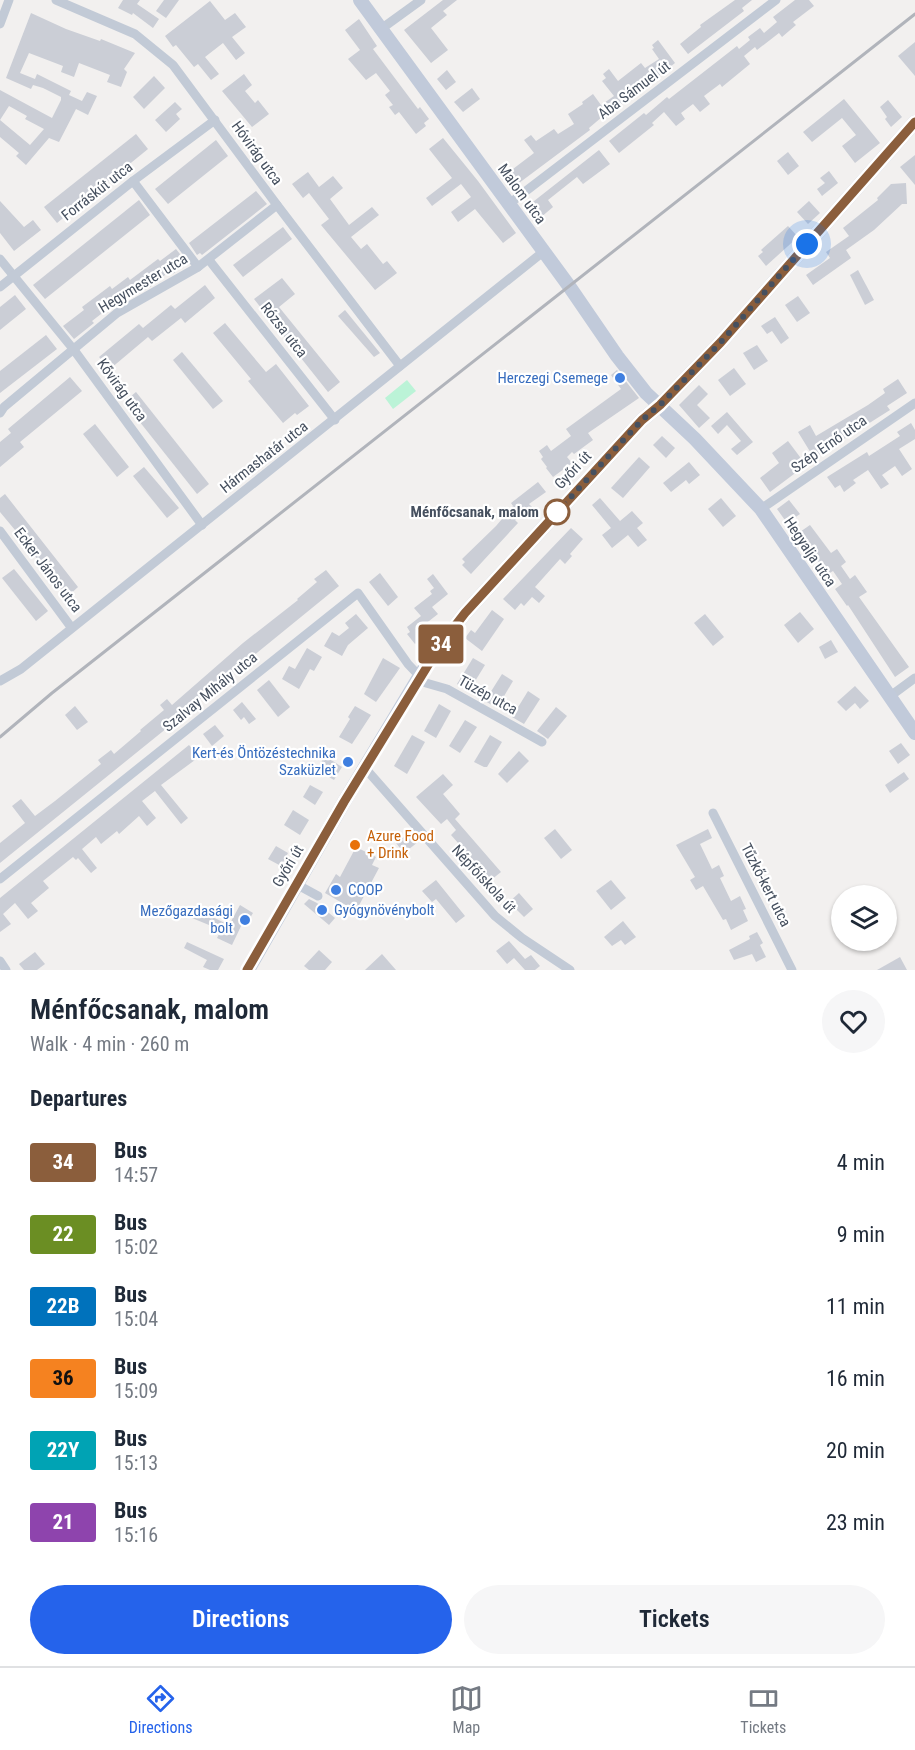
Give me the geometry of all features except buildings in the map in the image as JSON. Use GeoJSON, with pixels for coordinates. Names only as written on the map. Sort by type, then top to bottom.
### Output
{"type":"FeatureCollection","features":[{"type":"Feature","properties":{"kind":"street"},"geometry":{"type":"LineString","coordinates":[[0,24],[9,0]]}},
{"type":"Feature","properties":{"kind":"street","name":"Hóvirág utca"},"geometry":{"type":"LineString","coordinates":[[56,0],[135,34],[173,65],[276,205],[400,366]]}},
{"type":"Feature","properties":{"kind":"street","name":"Malom utca"},"geometry":{"type":"LineString","coordinates":[[360,0],[617,356],[646,393],[660,405]]}},
{"type":"Feature","properties":{"kind":"street"},"geometry":{"type":"LineString","coordinates":[[381,29],[421,0]]}},
{"type":"Feature","properties":{"kind":"street","name":"Aba Sámuel út"},"geometry":{"type":"LineString","coordinates":[[508,204],[776,0]]}},
{"type":"Feature","properties":{"kind":"street","name":"Forráskút utca"},"geometry":{"type":"LineString","coordinates":[[0,287],[133,181],[215,120]]}},
{"type":"Feature","properties":{"kind":"street","name":"Győri út"},"geometry":{"type":"LineString","coordinates":[[248,970],[419,676],[465,613],[642,420],[660,405],[721,342],[915,122]]}},
{"type":"Feature","properties":{"kind":"street"},"geometry":{"type":"LineString","coordinates":[[133,181],[198,267]]}},
{"type":"Feature","properties":{"kind":"street","name":"Hegymester utca"},"geometry":{"type":"LineString","coordinates":[[0,412],[4,406],[117,313],[209,260],[276,205]]}},
{"type":"Feature","properties":{"kind":"street","name":"Hármashatár utca"},"geometry":{"type":"LineString","coordinates":[[0,681],[21,669],[543,252]]}},
{"type":"Feature","properties":{"kind":"street","name":"Kővirág utca"},"geometry":{"type":"LineString","coordinates":[[0,259],[74,350],[202,525]]}},
{"type":"Feature","properties":{"kind":"street","name":"Rózsa utca"},"geometry":{"type":"LineString","coordinates":[[209,260],[335,420]]}},
{"type":"Feature","properties":{"kind":"street","name":"Szép Ernő utca"},"geometry":{"type":"LineString","coordinates":[[761,509],[915,403]]}},
{"type":"Feature","properties":{"kind":"street","name":"Hegyalja utca"},"geometry":{"type":"LineString","coordinates":[[660,405],[761,509],[915,733]]}},
{"type":"Feature","properties":{"kind":"street","name":"Ecker János utca"},"geometry":{"type":"LineString","coordinates":[[0,531],[71,627]]}},
{"type":"Feature","properties":{"kind":"street","name":"Szalvay Mihály utca"},"geometry":{"type":"LineString","coordinates":[[0,879],[358,593],[419,676]]}},
{"type":"Feature","properties":{"kind":"street","name":"Tüzép utca"},"geometry":{"type":"LineString","coordinates":[[419,676],[426,684],[447,689],[542,742]]}},
{"type":"Feature","properties":{"kind":"street"},"geometry":{"type":"LineString","coordinates":[[889,697],[915,678]]}},
{"type":"Feature","properties":{"kind":"street","name":"Népfőiskola út"},"geometry":{"type":"LineString","coordinates":[[365,768],[495,916],[522,938],[570,970]]}},
{"type":"Feature","properties":{"kind":"street","name":"Tűzkő-kert utca"},"geometry":{"type":"LineString","coordinates":[[713,813],[792,970]]}},
{"type":"Feature","properties":{"kind":"street"},"geometry":{"type":"LineString","coordinates":[[296,884],[318,896]]}},
{"type":"Feature","properties":{"kind":"street"},"geometry":{"type":"LineString","coordinates":[[0,961],[6,970]]}},
{"type":"Feature","properties":{"kind":"green space"},"geometry":{"type":"Polygon","coordinates":[[[407,380],[416,391],[393,409],[385,398],[407,380]]]}},
{"type":"Feature","properties":{"kind":"railway"},"geometry":{"type":"LineString","coordinates":[[0,737],[52,693],[915,14]]}},
{"type":"Feature","properties":{"kind":"bus line","name":"34"},"geometry":{"type":"LineString","coordinates":[[247,970],[419,676],[465,613],[642,420],[660,405],[721,342],[915,122]]}},
{"type":"Feature","properties":{"kind":"place","name":"Herczegi Csemege"},"geometry":{"type":"Point","coordinates":[620,378]}},
{"type":"Feature","properties":{"kind":"place","name":"Ménfőcsanak, malom"},"geometry":{"type":"Point","coordinates":[557,512]}},
{"type":"Feature","properties":{"kind":"place","name":"Kert-és Öntözéstechnika Szaküzlet"},"geometry":{"type":"Point","coordinates":[348,762]}},
{"type":"Feature","properties":{"kind":"place","name":"Azure Food + Drink"},"geometry":{"type":"Point","coordinates":[355,845]}},
{"type":"Feature","properties":{"kind":"place","name":"COOP"},"geometry":{"type":"Point","coordinates":[336,890]}},
{"type":"Feature","properties":{"kind":"place","name":"Gyógynövénybolt"},"geometry":{"type":"Point","coordinates":[322,910]}},
{"type":"Feature","properties":{"kind":"place","name":"Mezőgazdasági bolt"},"geometry":{"type":"Point","coordinates":[245,920]}},
{"type":"Feature","properties":{"kind":"route"},"geometry":{"type":"LineString","coordinates":[[557,512],[642,420],[660,405],[721,342],[807,244]]}}]}
